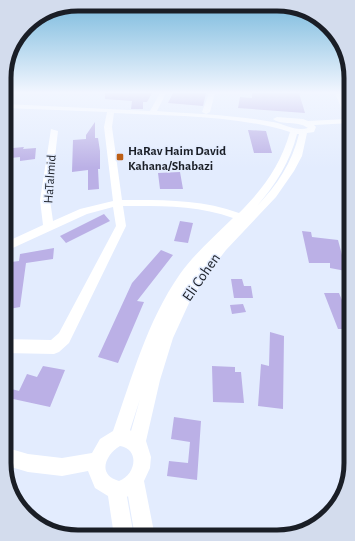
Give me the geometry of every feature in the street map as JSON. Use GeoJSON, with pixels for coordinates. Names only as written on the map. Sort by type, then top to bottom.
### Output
{"type":"FeatureCollection","features":[{"type":"Feature","properties":{"kind":"street"},"geometry":{"type":"LineString","coordinates":[[11,346],[54,347],[64,338],[116,238],[121,226],[108,127],[110,118]]}},
{"type":"Feature","properties":{"kind":"street"},"geometry":{"type":"LineString","coordinates":[[224,118],[294,128]]}},
{"type":"Feature","properties":{"kind":"street"},"geometry":{"type":"LineString","coordinates":[[240,118],[309,131],[311,125]]}},
{"type":"Feature","properties":{"kind":"street"},"geometry":{"type":"LineString","coordinates":[[294,128],[300,120],[311,125],[344,125]]}},
{"type":"Feature","properties":{"kind":"street"},"geometry":{"type":"LineString","coordinates":[[311,125],[344,122]]}},
{"type":"Feature","properties":{"kind":"street","name":"Eli Cohen"},"geometry":{"type":"LineString","coordinates":[[119,437],[162,315],[185,277],[226,230],[244,219],[270,197],[287,173],[296,159],[294,128]]}},
{"type":"Feature","properties":{"kind":"street","name":"HaTalmid"},"geometry":{"type":"LineString","coordinates":[[49,228],[45,200],[54,131]]}},
{"type":"Feature","properties":{"kind":"street"},"geometry":{"type":"LineString","coordinates":[[11,245],[84,211],[117,203],[161,202],[214,209],[244,219]]}},
{"type":"Feature","properties":{"kind":"street"},"geometry":{"type":"LineString","coordinates":[[214,209],[226,218],[226,230]]}},
{"type":"Feature","properties":{"kind":"street","name":"Eli Cohen"},"geometry":{"type":"LineString","coordinates":[[137,443],[148,396],[176,317],[195,282],[244,219]]}},
{"type":"Feature","properties":{"kind":"street"},"geometry":{"type":"LineString","coordinates":[[119,437],[129,438],[137,443],[143,457],[140,473],[130,486],[116,490],[110,488],[101,480],[97,468],[97,461],[103,447],[108,442],[119,437]]}},
{"type":"Feature","properties":{"kind":"street"},"geometry":{"type":"LineString","coordinates":[[11,458],[28,463],[62,467],[97,461]]}},
{"type":"Feature","properties":{"kind":"street"},"geometry":{"type":"LineString","coordinates":[[135,480],[144,530]]}},
{"type":"Feature","properties":{"kind":"street"},"geometry":{"type":"LineString","coordinates":[[116,490],[123,530]]}},
{"type":"Feature","properties":{"kind":"building"},"geometry":{"type":"Polygon","coordinates":[[[95,122],[95,138],[98,138],[100,151],[100,169],[98,169],[99,189],[88,190],[88,170],[72,172],[73,140],[86,139],[86,135],[95,122]]]}},
{"type":"Feature","properties":{"kind":"building"},"geometry":{"type":"Polygon","coordinates":[[[248,130],[266,131],[272,153],[254,153],[248,130]]]}},
{"type":"Feature","properties":{"kind":"building"},"geometry":{"type":"Polygon","coordinates":[[[24,147],[23,149],[36,148],[35,159],[20,161],[20,157],[11,158],[13,148],[24,147]]]}},
{"type":"Feature","properties":{"kind":"building"},"geometry":{"type":"Polygon","coordinates":[[[180,172],[183,189],[160,189],[158,173],[180,172]]]}},
{"type":"Feature","properties":{"kind":"building"},"geometry":{"type":"Polygon","coordinates":[[[104,214],[110,221],[66,243],[60,236],[104,214]]]}},
{"type":"Feature","properties":{"kind":"building"},"geometry":{"type":"Polygon","coordinates":[[[180,221],[193,223],[188,243],[174,241],[180,221]]]}},
{"type":"Feature","properties":{"kind":"building"},"geometry":{"type":"Polygon","coordinates":[[[302,231],[311,232],[312,237],[338,240],[342,255],[344,255],[344,271],[330,268],[330,263],[309,263],[302,231]]]}},
{"type":"Feature","properties":{"kind":"building"},"geometry":{"type":"Polygon","coordinates":[[[54,248],[53,259],[26,263],[20,307],[11,309],[11,262],[19,261],[20,254],[54,248]]]}},
{"type":"Feature","properties":{"kind":"building"},"geometry":{"type":"Polygon","coordinates":[[[161,250],[173,255],[137,301],[144,302],[118,363],[98,357],[132,283],[161,250]]]}},
{"type":"Feature","properties":{"kind":"building"},"geometry":{"type":"Polygon","coordinates":[[[231,279],[242,279],[244,286],[251,286],[253,298],[234,298],[231,279]]]}},
{"type":"Feature","properties":{"kind":"building"},"geometry":{"type":"Polygon","coordinates":[[[324,293],[339,293],[344,305],[344,329],[338,329],[324,293]]]}},
{"type":"Feature","properties":{"kind":"building"},"geometry":{"type":"Polygon","coordinates":[[[243,304],[246,312],[232,314],[230,305],[243,304]]]}},
{"type":"Feature","properties":{"kind":"building"},"geometry":{"type":"Polygon","coordinates":[[[270,332],[284,336],[283,409],[258,406],[261,364],[269,366],[270,332]]]}},
{"type":"Feature","properties":{"kind":"building"},"geometry":{"type":"Polygon","coordinates":[[[43,366],[65,370],[50,407],[11,399],[11,389],[19,391],[27,374],[37,377],[43,366]]]}},
{"type":"Feature","properties":{"kind":"building"},"geometry":{"type":"Polygon","coordinates":[[[212,366],[235,367],[235,372],[241,372],[244,403],[213,402],[212,366]]]}},
{"type":"Feature","properties":{"kind":"building"},"geometry":{"type":"Polygon","coordinates":[[[174,417],[201,421],[197,480],[167,476],[169,461],[188,463],[190,442],[171,439],[174,417]]]}},
{"type":"Feature","properties":{"kind":"place","name":"HaRav Haim David Kahana/Shabazi"},"geometry":{"type":"Point","coordinates":[120,157]}}]}
